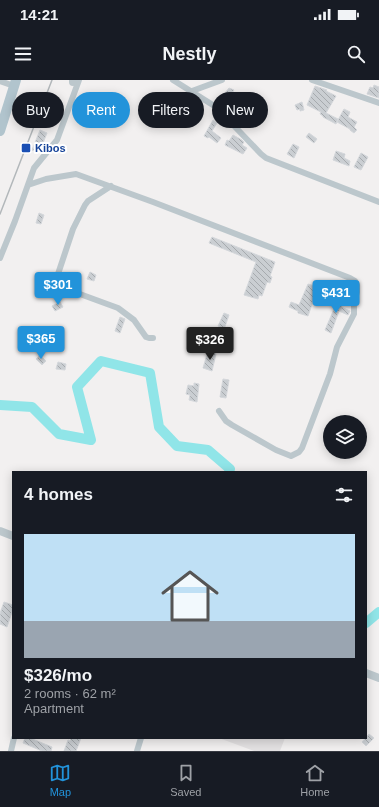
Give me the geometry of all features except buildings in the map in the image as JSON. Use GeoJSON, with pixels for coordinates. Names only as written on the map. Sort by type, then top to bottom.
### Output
{"type":"FeatureCollection","features":[{"type":"Feature","properties":{"kind":"main road"},"geometry":{"type":"LineString","coordinates":[[0,131],[15,83]]}},
{"type":"Feature","properties":{"kind":"street"},"geometry":{"type":"LineString","coordinates":[[0,258],[34,168],[54,144],[60,134],[75,80]]}},
{"type":"Feature","properties":{"kind":"street"},"geometry":{"type":"LineString","coordinates":[[173,80],[192,91],[220,111],[256,150],[266,158],[379,202]]}},
{"type":"Feature","properties":{"kind":"street"},"geometry":{"type":"LineString","coordinates":[[192,91],[222,80]]}},
{"type":"Feature","properties":{"kind":"street"},"geometry":{"type":"LineString","coordinates":[[312,80],[379,103]]}},
{"type":"Feature","properties":{"kind":"street"},"geometry":{"type":"LineString","coordinates":[[0,81],[15,83]]}},
{"type":"Feature","properties":{"kind":"street"},"geometry":{"type":"LineString","coordinates":[[28,185],[46,179],[76,174],[350,278],[357,285],[357,292],[354,302],[354,314],[337,347],[330,374],[302,448],[299,452],[291,456],[282,453],[232,425],[219,412]]}},
{"type":"Feature","properties":{"kind":"street"},"geometry":{"type":"LineString","coordinates":[[110,186],[88,201],[85,205],[73,229],[56,284],[118,308],[134,320],[146,337],[153,338]]}},
{"type":"Feature","properties":{"kind":"street"},"geometry":{"type":"LineString","coordinates":[[0,531],[12,536]]}},
{"type":"Feature","properties":{"kind":"street"},"geometry":{"type":"LineString","coordinates":[[367,674],[379,678]]}},
{"type":"Feature","properties":{"kind":"street"},"geometry":{"type":"LineString","coordinates":[[11,751],[14,739]]}},
{"type":"Feature","properties":{"kind":"street"},"geometry":{"type":"LineString","coordinates":[[137,751],[141,739]]}},
{"type":"Feature","properties":{"kind":"shaded area"},"geometry":{"type":"Polygon","coordinates":[[[222,739],[285,739],[280,751],[254,751],[222,739]]]}},
{"type":"Feature","properties":{"kind":"waterway"},"geometry":{"type":"LineString","coordinates":[[0,405],[32,407],[59,434],[91,440],[77,387],[101,361],[150,373],[159,427],[177,446],[208,450],[230,469],[229,471]]}},
{"type":"Feature","properties":{"kind":"waterway"},"geometry":{"type":"LineString","coordinates":[[367,622],[379,612]]}},
{"type":"Feature","properties":{"kind":"railway"},"geometry":{"type":"LineString","coordinates":[[0,214],[52,80]]}},
{"type":"Feature","properties":{"kind":"place","name":"Kibos"},"geometry":{"type":"Point","coordinates":[26,148]}}]}
